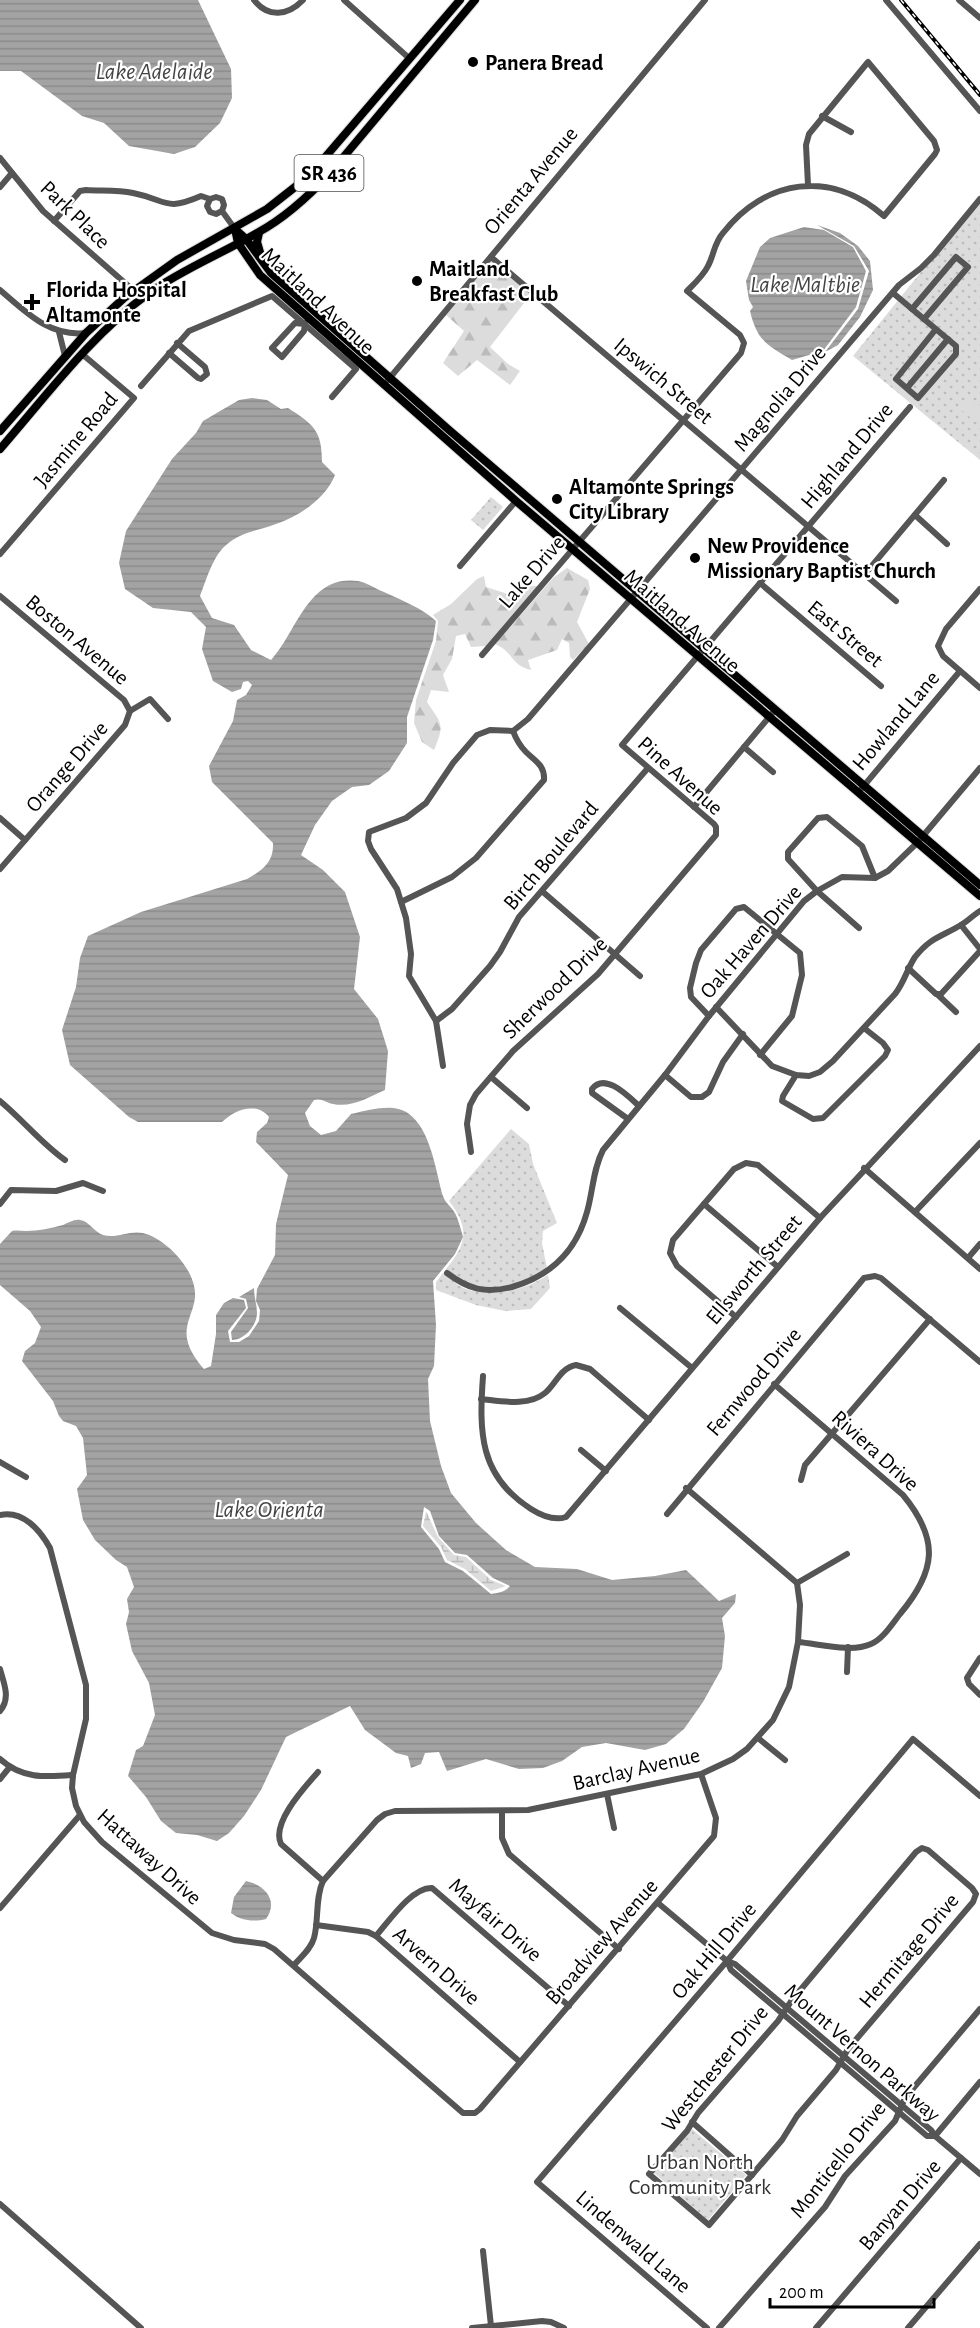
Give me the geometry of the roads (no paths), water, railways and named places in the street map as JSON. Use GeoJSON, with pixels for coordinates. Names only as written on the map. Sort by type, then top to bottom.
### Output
{"type":"FeatureCollection","features":[{"type":"Feature","properties":{"kind":"main road","name":"SR 436"},"geometry":{"type":"LineString","coordinates":[[0,431],[86,333],[133,290],[177,260],[267,210],[303,182],[354,126],[460,0]]}},
{"type":"Feature","properties":{"kind":"main road","name":"SR 436"},"geometry":{"type":"LineString","coordinates":[[0,449],[82,354],[126,311],[188,268],[259,232],[285,215],[308,195],[476,0]]}},
{"type":"Feature","properties":{"kind":"main road"},"geometry":{"type":"LineString","coordinates":[[418,68],[416,57],[419,49]]}},
{"type":"Feature","properties":{"kind":"main road"},"geometry":{"type":"LineString","coordinates":[[410,59],[410,78]]}},
{"type":"Feature","properties":{"kind":"main road"},"geometry":{"type":"LineString","coordinates":[[354,126],[352,135],[356,141]]}},
{"type":"Feature","properties":{"kind":"main road","name":"Maitland Avenue"},"geometry":{"type":"LineString","coordinates":[[235,229],[260,275],[384,385],[495,477],[579,542],[864,785],[922,836],[979,891]]}},
{"type":"Feature","properties":{"kind":"main road"},"geometry":{"type":"LineString","coordinates":[[259,232],[257,242],[259,249],[271,273]]}},
{"type":"Feature","properties":{"kind":"main road","name":"Maitland Avenue"},"geometry":{"type":"LineString","coordinates":[[242,241],[309,318],[390,377],[495,477],[516,501],[916,843],[979,891]]}},
{"type":"Feature","properties":{"kind":"main road"},"geometry":{"type":"LineString","coordinates":[[140,300],[147,280]]}},
{"type":"Feature","properties":{"kind":"main road"},"geometry":{"type":"LineString","coordinates":[[126,311],[131,303],[133,290]]}},
{"type":"Feature","properties":{"kind":"main road"},"geometry":{"type":"LineString","coordinates":[[30,414],[31,396]]}},
{"type":"Feature","properties":{"kind":"street"},"geometry":{"type":"LineString","coordinates":[[254,0],[265,10],[281,14],[293,9],[303,0]]}},
{"type":"Feature","properties":{"kind":"street"},"geometry":{"type":"LineString","coordinates":[[344,0],[410,59]]}},
{"type":"Feature","properties":{"kind":"street","name":"Orienta Avenue"},"geometry":{"type":"LineString","coordinates":[[384,385],[705,0]]}},
{"type":"Feature","properties":{"kind":"street"},"geometry":{"type":"LineString","coordinates":[[886,0],[980,111]]}},
{"type":"Feature","properties":{"kind":"street"},"geometry":{"type":"LineString","coordinates":[[959,0],[980,18]]}},
{"type":"Feature","properties":{"kind":"street"},"geometry":{"type":"LineString","coordinates":[[868,62],[934,141],[937,150],[884,216],[851,194],[825,186],[808,185],[807,138],[822,116],[868,62]]}},
{"type":"Feature","properties":{"kind":"street"},"geometry":{"type":"LineString","coordinates":[[822,116],[851,132]]}},
{"type":"Feature","properties":{"kind":"street","name":"Park Place"},"geometry":{"type":"LineString","coordinates":[[0,158],[33,201],[133,290]]}},
{"type":"Feature","properties":{"kind":"street"},"geometry":{"type":"LineString","coordinates":[[0,187],[12,173]]}},
{"type":"Feature","properties":{"kind":"street","name":"Lake Drive"},"geometry":{"type":"LineString","coordinates":[[482,655],[741,353],[744,344],[740,336],[687,291],[708,266],[715,244],[737,217],[772,194],[808,185]]}},
{"type":"Feature","properties":{"kind":"street"},"geometry":{"type":"LineString","coordinates":[[54,221],[80,191],[86,190],[130,193],[170,205],[186,203],[201,196],[210,200]]}},
{"type":"Feature","properties":{"kind":"street"},"geometry":{"type":"LineString","coordinates":[[216,197],[222,199],[224,205],[222,211],[216,214],[210,212],[207,206],[210,200],[216,197]]}},
{"type":"Feature","properties":{"kind":"street","name":"Magnolia Drive"},"geometry":{"type":"LineString","coordinates":[[513,731],[528,719],[632,599],[899,285],[934,255],[980,199]]}},
{"type":"Feature","properties":{"kind":"street"},"geometry":{"type":"LineString","coordinates":[[222,211],[235,229]]}},
{"type":"Feature","properties":{"kind":"street","name":"Ipswich Street"},"geometry":{"type":"LineString","coordinates":[[490,257],[684,419],[896,601]]}},
{"type":"Feature","properties":{"kind":"street"},"geometry":{"type":"LineString","coordinates":[[912,309],[956,257],[968,267],[924,320]]}},
{"type":"Feature","properties":{"kind":"street"},"geometry":{"type":"LineString","coordinates":[[0,290],[39,323],[59,332],[86,333]]}},
{"type":"Feature","properties":{"kind":"street"},"geometry":{"type":"LineString","coordinates":[[893,293],[924,320],[936,329],[956,346],[956,354],[918,398],[896,379],[936,329]]}},
{"type":"Feature","properties":{"kind":"street"},"geometry":{"type":"LineString","coordinates":[[141,386],[189,331],[272,296],[309,318],[356,369],[332,397]]}},
{"type":"Feature","properties":{"kind":"street"},"geometry":{"type":"LineString","coordinates":[[309,318],[304,331],[282,357],[272,348],[295,323],[309,318]]}},
{"type":"Feature","properties":{"kind":"street"},"geometry":{"type":"LineString","coordinates":[[59,332],[65,356]]}},
{"type":"Feature","properties":{"kind":"street"},"geometry":{"type":"LineString","coordinates":[[907,388],[948,339]]}},
{"type":"Feature","properties":{"kind":"street"},"geometry":{"type":"LineString","coordinates":[[169,353],[198,378],[201,379],[207,374],[205,367],[177,343]]}},
{"type":"Feature","properties":{"kind":"street","name":"Jasmine Road"},"geometry":{"type":"LineString","coordinates":[[0,554],[134,398],[82,354]]}},
{"type":"Feature","properties":{"kind":"street","name":"Highland Drive"},"geometry":{"type":"LineString","coordinates":[[622,745],[910,407]]}},
{"type":"Feature","properties":{"kind":"street"},"geometry":{"type":"LineString","coordinates":[[865,574],[944,480]]}},
{"type":"Feature","properties":{"kind":"street"},"geometry":{"type":"LineString","coordinates":[[460,566],[516,501]]}},
{"type":"Feature","properties":{"kind":"street"},"geometry":{"type":"LineString","coordinates":[[915,515],[947,544]]}},
{"type":"Feature","properties":{"kind":"street","name":"East Street"},"geometry":{"type":"LineString","coordinates":[[760,583],[881,686]]}},
{"type":"Feature","properties":{"kind":"street"},"geometry":{"type":"LineString","coordinates":[[980,589],[946,629],[938,646],[943,656],[980,688]]}},
{"type":"Feature","properties":{"kind":"street","name":"Boston Avenue"},"geometry":{"type":"LineString","coordinates":[[0,596],[124,700],[130,711]]}},
{"type":"Feature","properties":{"kind":"street","name":"Howland Lane"},"geometry":{"type":"LineString","coordinates":[[858,793],[960,671]]}},
{"type":"Feature","properties":{"kind":"street"},"geometry":{"type":"LineString","coordinates":[[130,711],[150,699],[168,719]]}},
{"type":"Feature","properties":{"kind":"street"},"geometry":{"type":"LineString","coordinates":[[694,807],[775,710]]}},
{"type":"Feature","properties":{"kind":"street","name":"Orange Drive"},"geometry":{"type":"LineString","coordinates":[[0,869],[125,725],[130,711]]}},
{"type":"Feature","properties":{"kind":"street"},"geometry":{"type":"LineString","coordinates":[[401,902],[452,877],[476,858],[544,780],[541,765],[525,751],[513,731],[490,730],[477,735],[426,803],[406,818],[369,832],[368,841],[371,849],[390,876],[401,902],[410,935],[409,976],[436,1021],[443,1066]]}},
{"type":"Feature","properties":{"kind":"street","name":"Pine Avenue"},"geometry":{"type":"LineString","coordinates":[[622,745],[714,824],[716,831]]}},
{"type":"Feature","properties":{"kind":"street"},"geometry":{"type":"LineString","coordinates":[[744,747],[773,772]]}},
{"type":"Feature","properties":{"kind":"street"},"geometry":{"type":"LineString","coordinates":[[827,767],[833,759]]}},
{"type":"Feature","properties":{"kind":"street","name":"Birch Boulevard"},"geometry":{"type":"LineString","coordinates":[[436,1021],[452,1009],[490,966],[519,917],[648,768]]}},
{"type":"Feature","properties":{"kind":"street"},"geometry":{"type":"LineString","coordinates":[[858,928],[817,891],[788,859],[788,852],[818,818],[827,817],[862,846],[875,878],[888,871],[916,843],[980,768]]}},
{"type":"Feature","properties":{"kind":"street"},"geometry":{"type":"LineString","coordinates":[[0,818],[25,840]]}},
{"type":"Feature","properties":{"kind":"street","name":"Sherwood Drive"},"geometry":{"type":"LineString","coordinates":[[471,1152],[467,1124],[470,1105],[491,1077],[513,1051],[581,990],[614,954],[714,838],[716,831]]}},
{"type":"Feature","properties":{"kind":"street","name":"Oak Haven Drive"},"geometry":{"type":"LineString","coordinates":[[447,1273],[464,1286],[499,1290],[530,1282],[545,1274],[575,1242],[587,1214],[598,1160],[603,1150],[665,1075],[716,1007],[804,901],[842,877],[875,878]]}},
{"type":"Feature","properties":{"kind":"street"},"geometry":{"type":"LineString","coordinates":[[543,892],[640,976]]}},
{"type":"Feature","properties":{"kind":"street"},"geometry":{"type":"LineString","coordinates":[[709,1016],[691,997],[690,988],[701,950],[736,909],[744,907],[800,953],[802,975],[792,1016],[760,1055]]}},
{"type":"Feature","properties":{"kind":"street"},"geometry":{"type":"LineString","coordinates":[[716,1007],[772,1066],[809,1076],[820,1072],[833,1061],[864,1028],[903,984],[908,968],[933,938],[961,925],[980,912]]}},
{"type":"Feature","properties":{"kind":"street"},"geometry":{"type":"LineString","coordinates":[[936,994],[941,994],[953,982],[980,950],[961,925]]}},
{"type":"Feature","properties":{"kind":"street"},"geometry":{"type":"LineString","coordinates":[[908,968],[956,1011]]}},
{"type":"Feature","properties":{"kind":"street"},"geometry":{"type":"LineString","coordinates":[[796,1074],[782,1101],[813,1119],[823,1118],[885,1056],[888,1050],[883,1042],[864,1028]]}},
{"type":"Feature","properties":{"kind":"street"},"geometry":{"type":"LineString","coordinates":[[665,1075],[691,1097],[702,1097],[709,1092],[723,1062],[743,1034]]}},
{"type":"Feature","properties":{"kind":"street","name":"Ellsworth Street"},"geometry":{"type":"LineString","coordinates":[[481,1399],[480,1426],[491,1468],[502,1483],[520,1502],[538,1514],[560,1519],[571,1513],[820,1218],[864,1168],[980,1046]]}},
{"type":"Feature","properties":{"kind":"street"},"geometry":{"type":"LineString","coordinates":[[491,1077],[527,1108]]}},
{"type":"Feature","properties":{"kind":"street"},"geometry":{"type":"LineString","coordinates":[[628,1119],[592,1093],[596,1084],[600,1082],[614,1086],[639,1106]]}},
{"type":"Feature","properties":{"kind":"street"},"geometry":{"type":"LineString","coordinates":[[0,1101],[20,1118],[36,1137],[65,1160]]}},
{"type":"Feature","properties":{"kind":"street"},"geometry":{"type":"LineString","coordinates":[[915,1212],[980,1143]]}},
{"type":"Feature","properties":{"kind":"street"},"geometry":{"type":"LineString","coordinates":[[736,1317],[677,1266],[670,1253],[673,1240],[734,1169],[746,1162],[758,1165],[820,1218]]}},
{"type":"Feature","properties":{"kind":"street"},"geometry":{"type":"LineString","coordinates":[[864,1168],[980,1269]]}},
{"type":"Feature","properties":{"kind":"street"},"geometry":{"type":"LineString","coordinates":[[0,1203],[11,1190],[56,1191],[84,1183],[103,1191]]}},
{"type":"Feature","properties":{"kind":"street"},"geometry":{"type":"LineString","coordinates":[[0,1189],[8,1192]]}},
{"type":"Feature","properties":{"kind":"street"},"geometry":{"type":"LineString","coordinates":[[704,1204],[778,1267]]}},
{"type":"Feature","properties":{"kind":"street"},"geometry":{"type":"LineString","coordinates":[[968,1258],[980,1244]]}},
{"type":"Feature","properties":{"kind":"street","name":"Fernwood Drive"},"geometry":{"type":"LineString","coordinates":[[667,1514],[686,1488],[860,1282],[870,1276],[881,1278],[930,1319]]}},
{"type":"Feature","properties":{"kind":"street"},"geometry":{"type":"LineString","coordinates":[[620,1308],[692,1368]]}},
{"type":"Feature","properties":{"kind":"street"},"geometry":{"type":"LineString","coordinates":[[801,1480],[805,1465],[930,1319],[980,1362]]}},
{"type":"Feature","properties":{"kind":"street"},"geometry":{"type":"LineString","coordinates":[[483,1376],[481,1399],[526,1401],[546,1392],[564,1370],[576,1365],[590,1370],[650,1420]]}},
{"type":"Feature","properties":{"kind":"street","name":"Riviera Drive"},"geometry":{"type":"LineString","coordinates":[[774,1384],[912,1505],[924,1531],[930,1558],[928,1571],[921,1587],[874,1643],[863,1647],[848,1647],[798,1642]]}},
{"type":"Feature","properties":{"kind":"street"},"geometry":{"type":"LineString","coordinates":[[581,1450],[606,1472]]}},
{"type":"Feature","properties":{"kind":"street"},"geometry":{"type":"LineString","coordinates":[[0,1462],[26,1477]]}},
{"type":"Feature","properties":{"kind":"street"},"geometry":{"type":"LineString","coordinates":[[686,1488],[797,1583],[847,1554]]}},
{"type":"Feature","properties":{"kind":"street","name":"Hattaway Drive"},"geometry":{"type":"LineString","coordinates":[[0,1515],[11,1514],[26,1519],[43,1534],[50,1548],[86,1685],[86,1719],[73,1775],[73,1795],[80,1815],[102,1842],[212,1933],[234,1940],[265,1944],[274,1949],[458,2110],[470,2114]]}},
{"type":"Feature","properties":{"kind":"street","name":"Barclay Avenue"},"geometry":{"type":"LineString","coordinates":[[294,1965],[311,1946],[314,1938],[319,1893],[324,1881],[377,1820],[385,1814],[395,1811],[502,1812],[528,1810],[701,1774],[733,1759],[758,1737],[782,1704],[795,1666],[798,1642],[800,1605],[797,1583]]}},
{"type":"Feature","properties":{"kind":"street"},"geometry":{"type":"LineString","coordinates":[[847,1672],[848,1647]]}},
{"type":"Feature","properties":{"kind":"street"},"geometry":{"type":"LineString","coordinates":[[980,1659],[968,1678],[969,1684],[980,1695]]}},
{"type":"Feature","properties":{"kind":"street"},"geometry":{"type":"LineString","coordinates":[[0,1670],[7,1693],[6,1701],[0,1711]]}},
{"type":"Feature","properties":{"kind":"street"},"geometry":{"type":"LineString","coordinates":[[758,1737],[785,1760]]}},
{"type":"Feature","properties":{"kind":"street","name":"Oak Hill Drive"},"geometry":{"type":"LineString","coordinates":[[537,2182],[727,1961],[913,1739],[980,1796]]}},
{"type":"Feature","properties":{"kind":"street"},"geometry":{"type":"LineString","coordinates":[[0,1760],[9,1768],[26,1775],[73,1775]]}},
{"type":"Feature","properties":{"kind":"street"},"geometry":{"type":"LineString","coordinates":[[0,1779],[9,1768]]}},
{"type":"Feature","properties":{"kind":"street"},"geometry":{"type":"LineString","coordinates":[[318,1772],[286,1814],[278,1831],[278,1838],[281,1844],[324,1881]]}},
{"type":"Feature","properties":{"kind":"street","name":"Broadview Avenue"},"geometry":{"type":"LineString","coordinates":[[470,2114],[480,2109],[714,1836],[716,1818],[701,1774]]}},
{"type":"Feature","properties":{"kind":"street"},"geometry":{"type":"LineString","coordinates":[[607,1794],[614,1828]]}},
{"type":"Feature","properties":{"kind":"street"},"geometry":{"type":"LineString","coordinates":[[502,1812],[502,1838],[509,1854],[619,1949]]}},
{"type":"Feature","properties":{"kind":"street"},"geometry":{"type":"LineString","coordinates":[[0,1908],[80,1815]]}},
{"type":"Feature","properties":{"kind":"street","name":"Westchester Drive"},"geometry":{"type":"LineString","coordinates":[[709,2225],[649,2174],[687,2131],[692,2122],[916,1852],[922,1848],[928,1850],[976,1894]]}},
{"type":"Feature","properties":{"kind":"street","name":"Mayfair Drive"},"geometry":{"type":"LineString","coordinates":[[376,1936],[415,1892],[425,1887],[437,1890],[569,2006]]}},
{"type":"Feature","properties":{"kind":"street","name":"Hermitage Drive"},"geometry":{"type":"LineString","coordinates":[[709,2225],[782,2140],[797,2116],[836,2070],[841,2059],[973,1902],[976,1894]]}},
{"type":"Feature","properties":{"kind":"street","name":"Mount Vernon Parkway"},"geometry":{"type":"LineString","coordinates":[[658,1903],[727,1961],[731,1970],[785,2010],[927,2136],[935,2136],[980,2174]]}},
{"type":"Feature","properties":{"kind":"street","name":"Arvern Drive"},"geometry":{"type":"LineString","coordinates":[[316,1925],[368,1932],[376,1936],[520,2062]]}},
{"type":"Feature","properties":{"kind":"street","name":"Monticello Drive"},"geometry":{"type":"LineString","coordinates":[[719,2328],[825,2207],[845,2176],[895,2121],[899,2109],[980,2009]]}},
{"type":"Feature","properties":{"kind":"street"},"geometry":{"type":"LineString","coordinates":[[935,2136],[979,2085]]}},
{"type":"Feature","properties":{"kind":"street"},"geometry":{"type":"LineString","coordinates":[[692,2122],[753,2175]]}},
{"type":"Feature","properties":{"kind":"street","name":"Banyan Drive"},"geometry":{"type":"LineString","coordinates":[[816,2328],[961,2158]]}},
{"type":"Feature","properties":{"kind":"street","name":"Lindenwald Lane"},"geometry":{"type":"LineString","coordinates":[[537,2182],[707,2328]]}},
{"type":"Feature","properties":{"kind":"street"},"geometry":{"type":"LineString","coordinates":[[0,2204],[141,2328]]}},
{"type":"Feature","properties":{"kind":"street"},"geometry":{"type":"LineString","coordinates":[[908,2328],[980,2244]]}},
{"type":"Feature","properties":{"kind":"street"},"geometry":{"type":"LineString","coordinates":[[483,2250],[491,2326]]}},
{"type":"Feature","properties":{"kind":"street"},"geometry":{"type":"LineString","coordinates":[[472,2328],[542,2321],[564,2328]]}},
{"type":"Feature","properties":{"kind":"water","name":"Lake Adelaide"},"geometry":{"type":"Polygon","coordinates":[[[0,0],[198,0],[231,69],[232,98],[220,123],[195,147],[174,154],[129,146],[104,123],[82,116],[21,71],[0,71],[0,0]]]}},
{"type":"Feature","properties":{"kind":"water"},"geometry":{"type":"Polygon","coordinates":[[[817,225],[840,233],[858,246],[870,261],[873,290],[860,317],[838,345],[825,352],[858,309],[869,271],[854,246],[817,225]]]}},
{"type":"Feature","properties":{"kind":"water","name":"Lake Maltbie"},"geometry":{"type":"Polygon","coordinates":[[[804,227],[824,230],[853,247],[866,271],[856,307],[823,351],[792,360],[770,346],[760,336],[750,311],[753,307],[749,300],[746,281],[760,247],[770,238],[804,227]]]}},
{"type":"Feature","properties":{"kind":"water","name":"Lake Orienta"},"geometry":{"type":"Polygon","coordinates":[[[252,398],[267,400],[281,409],[288,408],[304,419],[318,435],[322,462],[335,475],[319,499],[303,511],[285,521],[249,532],[231,541],[220,551],[200,596],[212,618],[234,625],[251,650],[271,660],[315,596],[327,586],[341,581],[364,583],[411,605],[436,621],[433,640],[407,717],[407,743],[389,771],[369,785],[352,787],[332,801],[315,825],[301,855],[323,870],[345,892],[360,937],[354,989],[378,1019],[388,1051],[385,1090],[360,1101],[340,1105],[314,1100],[305,1113],[310,1126],[321,1135],[336,1131],[351,1114],[393,1108],[405,1112],[415,1119],[423,1130],[443,1196],[456,1215],[463,1237],[455,1254],[433,1281],[436,1325],[434,1366],[428,1379],[430,1421],[441,1466],[451,1493],[476,1523],[506,1550],[535,1567],[577,1569],[612,1580],[686,1570],[719,1601],[736,1594],[735,1603],[722,1618],[725,1636],[722,1668],[703,1702],[684,1729],[666,1744],[645,1750],[606,1743],[582,1747],[562,1761],[543,1768],[519,1769],[486,1759],[447,1771],[439,1752],[425,1753],[421,1764],[411,1768],[408,1756],[396,1753],[365,1730],[350,1706],[286,1737],[261,1790],[244,1816],[229,1833],[217,1841],[197,1835],[176,1833],[161,1821],[146,1797],[128,1776],[136,1750],[143,1746],[155,1715],[149,1683],[132,1651],[126,1624],[129,1612],[127,1599],[134,1587],[127,1567],[95,1540],[83,1520],[77,1489],[87,1475],[83,1438],[76,1426],[63,1421],[59,1416],[53,1401],[22,1361],[25,1351],[35,1343],[41,1327],[30,1311],[0,1285],[0,1244],[12,1231],[44,1229],[78,1220],[86,1222],[103,1235],[143,1233],[162,1242],[179,1258],[191,1277],[195,1297],[186,1334],[194,1356],[204,1369],[211,1366],[216,1334],[216,1315],[224,1303],[233,1298],[244,1300],[246,1308],[228,1331],[230,1342],[239,1342],[249,1336],[259,1321],[257,1289],[275,1255],[276,1224],[288,1175],[256,1142],[257,1132],[267,1123],[269,1117],[264,1112],[252,1108],[239,1111],[222,1122],[138,1122],[129,1117],[70,1065],[62,1030],[76,987],[80,958],[88,936],[141,912],[247,879],[263,869],[272,855],[273,843],[212,782],[209,766],[233,721],[237,700],[246,695],[252,685],[248,681],[243,682],[241,689],[232,692],[213,681],[202,649],[206,627],[191,612],[153,608],[125,589],[119,563],[126,531],[172,459],[196,433],[203,421],[239,400],[252,398]],[[424,1507],[421,1527],[439,1549],[445,1562],[463,1571],[491,1594],[504,1591],[510,1586],[493,1578],[467,1555],[455,1553],[439,1536],[430,1511],[424,1507]]]}},
{"type":"Feature","properties":{"kind":"water"},"geometry":{"type":"Polygon","coordinates":[[[254,1288],[257,1313],[255,1322],[246,1335],[232,1340],[231,1332],[248,1308],[246,1299],[239,1297],[254,1288]]]}},
{"type":"Feature","properties":{"kind":"water"},"geometry":{"type":"Polygon","coordinates":[[[246,1881],[259,1886],[268,1895],[271,1906],[266,1919],[248,1920],[231,1913],[234,1897],[246,1881]]]}},
{"type":"Feature","properties":{"kind":"railway"},"geometry":{"type":"LineString","coordinates":[[901,0],[980,95]]}},
{"type":"Feature","properties":{"kind":"place","name":"Panera Bread"},"geometry":{"type":"Point","coordinates":[473,62]}},
{"type":"Feature","properties":{"kind":"place","name":"Maitland Breakfast Club"},"geometry":{"type":"Point","coordinates":[417,281]}},
{"type":"Feature","properties":{"kind":"place","name":"Florida Hospital Altamonte"},"geometry":{"type":"Point","coordinates":[32,302]}},
{"type":"Feature","properties":{"kind":"place","name":"Altamonte Springs City Library"},"geometry":{"type":"Point","coordinates":[557,499]}},
{"type":"Feature","properties":{"kind":"place","name":"New Providence Missionary Baptist Church"},"geometry":{"type":"Point","coordinates":[695,558]}},
{"type":"Feature","properties":{"kind":"park label","name":"Urban North Community Park"},"geometry":{"type":"Point","coordinates":[700,2174]}}]}
